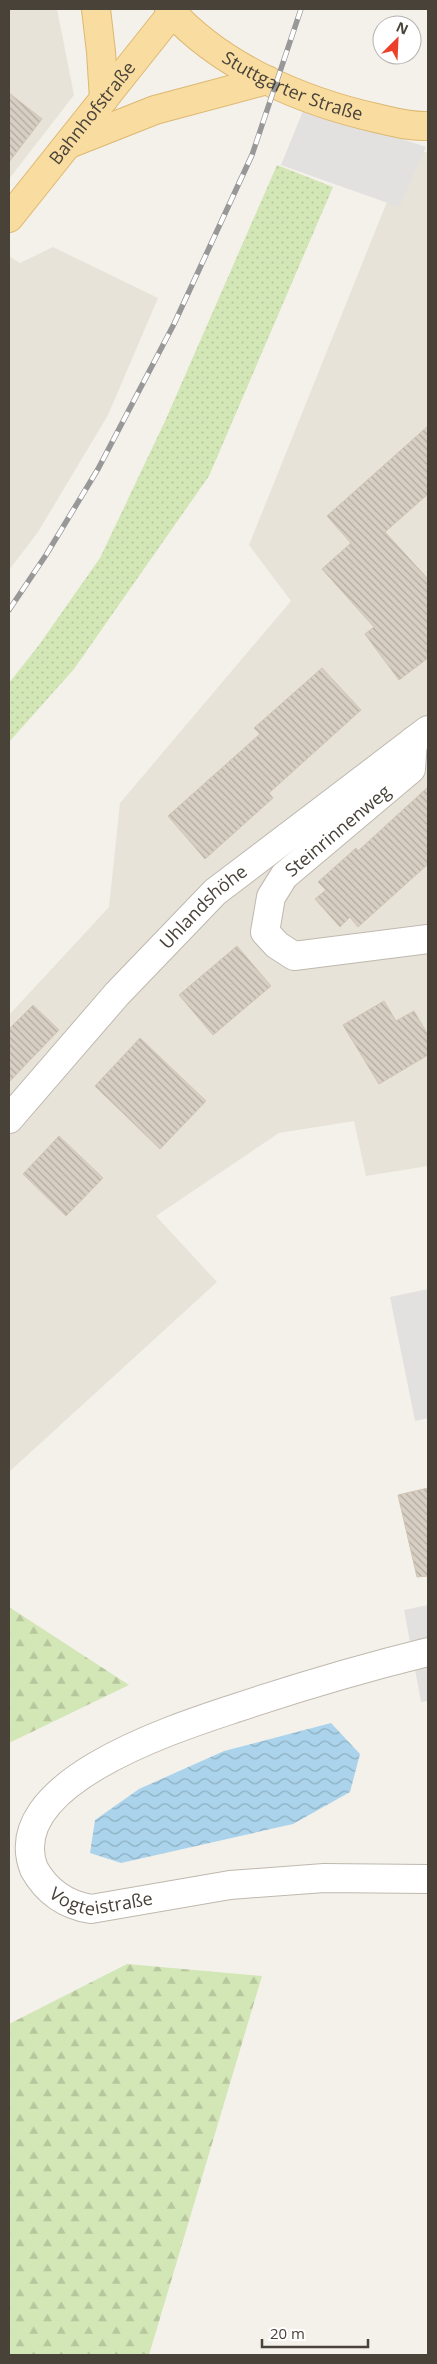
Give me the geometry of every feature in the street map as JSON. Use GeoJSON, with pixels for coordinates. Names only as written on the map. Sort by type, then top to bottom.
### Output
{"type":"FeatureCollection","features":[{"type":"Feature","properties":{"kind":"main road"},"geometry":{"type":"LineString","coordinates":[[96,9],[102,52],[104,99]]}},
{"type":"Feature","properties":{"kind":"main road","name":"Bahnhofstraße"},"geometry":{"type":"LineString","coordinates":[[9,218],[171,11]]}},
{"type":"Feature","properties":{"kind":"main road","name":"Stuttgarter Straße"},"geometry":{"type":"LineString","coordinates":[[171,11],[212,46],[238,64],[267,80],[351,112],[413,127],[428,126]]}},
{"type":"Feature","properties":{"kind":"main road"},"geometry":{"type":"LineString","coordinates":[[68,145],[155,110],[267,80]]}},
{"type":"Feature","properties":{"kind":"street","name":"Steinrinnenweg"},"geometry":{"type":"LineString","coordinates":[[421,735],[411,770],[284,876],[271,897],[265,932],[276,945],[294,956],[428,939]]}},
{"type":"Feature","properties":{"kind":"street","name":"Uhlandshöhe"},"geometry":{"type":"LineString","coordinates":[[9,1119],[117,994],[215,892],[324,811],[421,735]]}},
{"type":"Feature","properties":{"kind":"street","name":"Vogteistraße"},"geometry":{"type":"LineString","coordinates":[[428,1652],[314,1682],[147,1738],[98,1760],[73,1777],[46,1802],[34,1819],[28,1836],[27,1852],[34,1869],[45,1885],[59,1897],[75,1906],[91,1908],[230,1885],[324,1878],[428,1879]]}},
{"type":"Feature","properties":{"kind":"shaded area"},"geometry":{"type":"Polygon","coordinates":[[[9,9],[57,9],[74,95],[9,179],[9,9]]]}},
{"type":"Feature","properties":{"kind":"shaded area"},"geometry":{"type":"Polygon","coordinates":[[[305,106],[426,147],[399,207],[281,165],[305,106]]]}},
{"type":"Feature","properties":{"kind":"shaded area"},"geometry":{"type":"Polygon","coordinates":[[[409,147],[428,153],[428,1166],[366,1176],[354,1121],[279,1133],[156,1216],[217,1282],[9,1472],[9,1015],[109,907],[120,803],[291,601],[249,545],[409,147]]]}},
{"type":"Feature","properties":{"kind":"shaded area"},"geometry":{"type":"Polygon","coordinates":[[[53,247],[158,298],[108,415],[38,532],[9,570],[9,256],[20,263],[53,247]]]}},
{"type":"Feature","properties":{"kind":"shaded area"},"geometry":{"type":"Polygon","coordinates":[[[428,1289],[428,1418],[415,1421],[390,1297],[428,1289]]]}},
{"type":"Feature","properties":{"kind":"shaded area"},"geometry":{"type":"Polygon","coordinates":[[[428,1605],[428,1701],[421,1702],[404,1610],[428,1605]]]}},
{"type":"Feature","properties":{"kind":"green space"},"geometry":{"type":"Polygon","coordinates":[[[277,165],[333,187],[209,476],[74,669],[9,742],[9,683],[39,645],[100,558],[166,419],[277,165]]]}},
{"type":"Feature","properties":{"kind":"green space"},"geometry":{"type":"Polygon","coordinates":[[[9,1607],[129,1685],[9,1743],[9,1607]]]}},
{"type":"Feature","properties":{"kind":"green space"},"geometry":{"type":"Polygon","coordinates":[[[127,1964],[262,1976],[149,2355],[9,2355],[9,2024],[127,1964]]]}},
{"type":"Feature","properties":{"kind":"water"},"geometry":{"type":"Polygon","coordinates":[[[331,1723],[360,1754],[350,1792],[293,1824],[121,1863],[90,1853],[95,1820],[139,1789],[224,1751],[331,1723]]]}},
{"type":"Feature","properties":{"kind":"building"},"geometry":{"type":"Polygon","coordinates":[[[9,93],[42,119],[9,162],[9,93]]]}},
{"type":"Feature","properties":{"kind":"building"},"geometry":{"type":"Polygon","coordinates":[[[428,426],[428,494],[385,532],[428,579],[428,658],[399,680],[365,634],[374,627],[322,569],[351,543],[327,516],[428,426]]]}},
{"type":"Feature","properties":{"kind":"building"},"geometry":{"type":"Polygon","coordinates":[[[322,668],[361,710],[269,793],[273,798],[205,859],[168,816],[260,734],[254,728],[322,668]]]}},
{"type":"Feature","properties":{"kind":"building"},"geometry":{"type":"Polygon","coordinates":[[[428,787],[428,864],[358,927],[350,917],[340,927],[315,899],[326,890],[318,882],[356,848],[358,851],[428,787]]]}},
{"type":"Feature","properties":{"kind":"building"},"geometry":{"type":"Polygon","coordinates":[[[237,946],[271,986],[213,1035],[179,995],[237,946]]]}},
{"type":"Feature","properties":{"kind":"building"},"geometry":{"type":"Polygon","coordinates":[[[384,1001],[396,1021],[414,1011],[428,1035],[428,1055],[379,1084],[343,1025],[384,1001]]]}},
{"type":"Feature","properties":{"kind":"building"},"geometry":{"type":"Polygon","coordinates":[[[33,1005],[59,1030],[9,1082],[9,1029],[33,1005]]]}},
{"type":"Feature","properties":{"kind":"building"},"geometry":{"type":"Polygon","coordinates":[[[140,1038],[206,1101],[160,1149],[95,1086],[140,1038]]]}},
{"type":"Feature","properties":{"kind":"building"},"geometry":{"type":"Polygon","coordinates":[[[59,1136],[103,1178],[66,1216],[23,1174],[59,1136]]]}},
{"type":"Feature","properties":{"kind":"building"},"geometry":{"type":"Polygon","coordinates":[[[428,1488],[428,1576],[417,1577],[398,1495],[428,1488]]]}},
{"type":"Feature","properties":{"kind":"railway"},"geometry":{"type":"LineString","coordinates":[[9,610],[46,555],[98,469],[174,324],[252,155],[301,9]]}}]}
